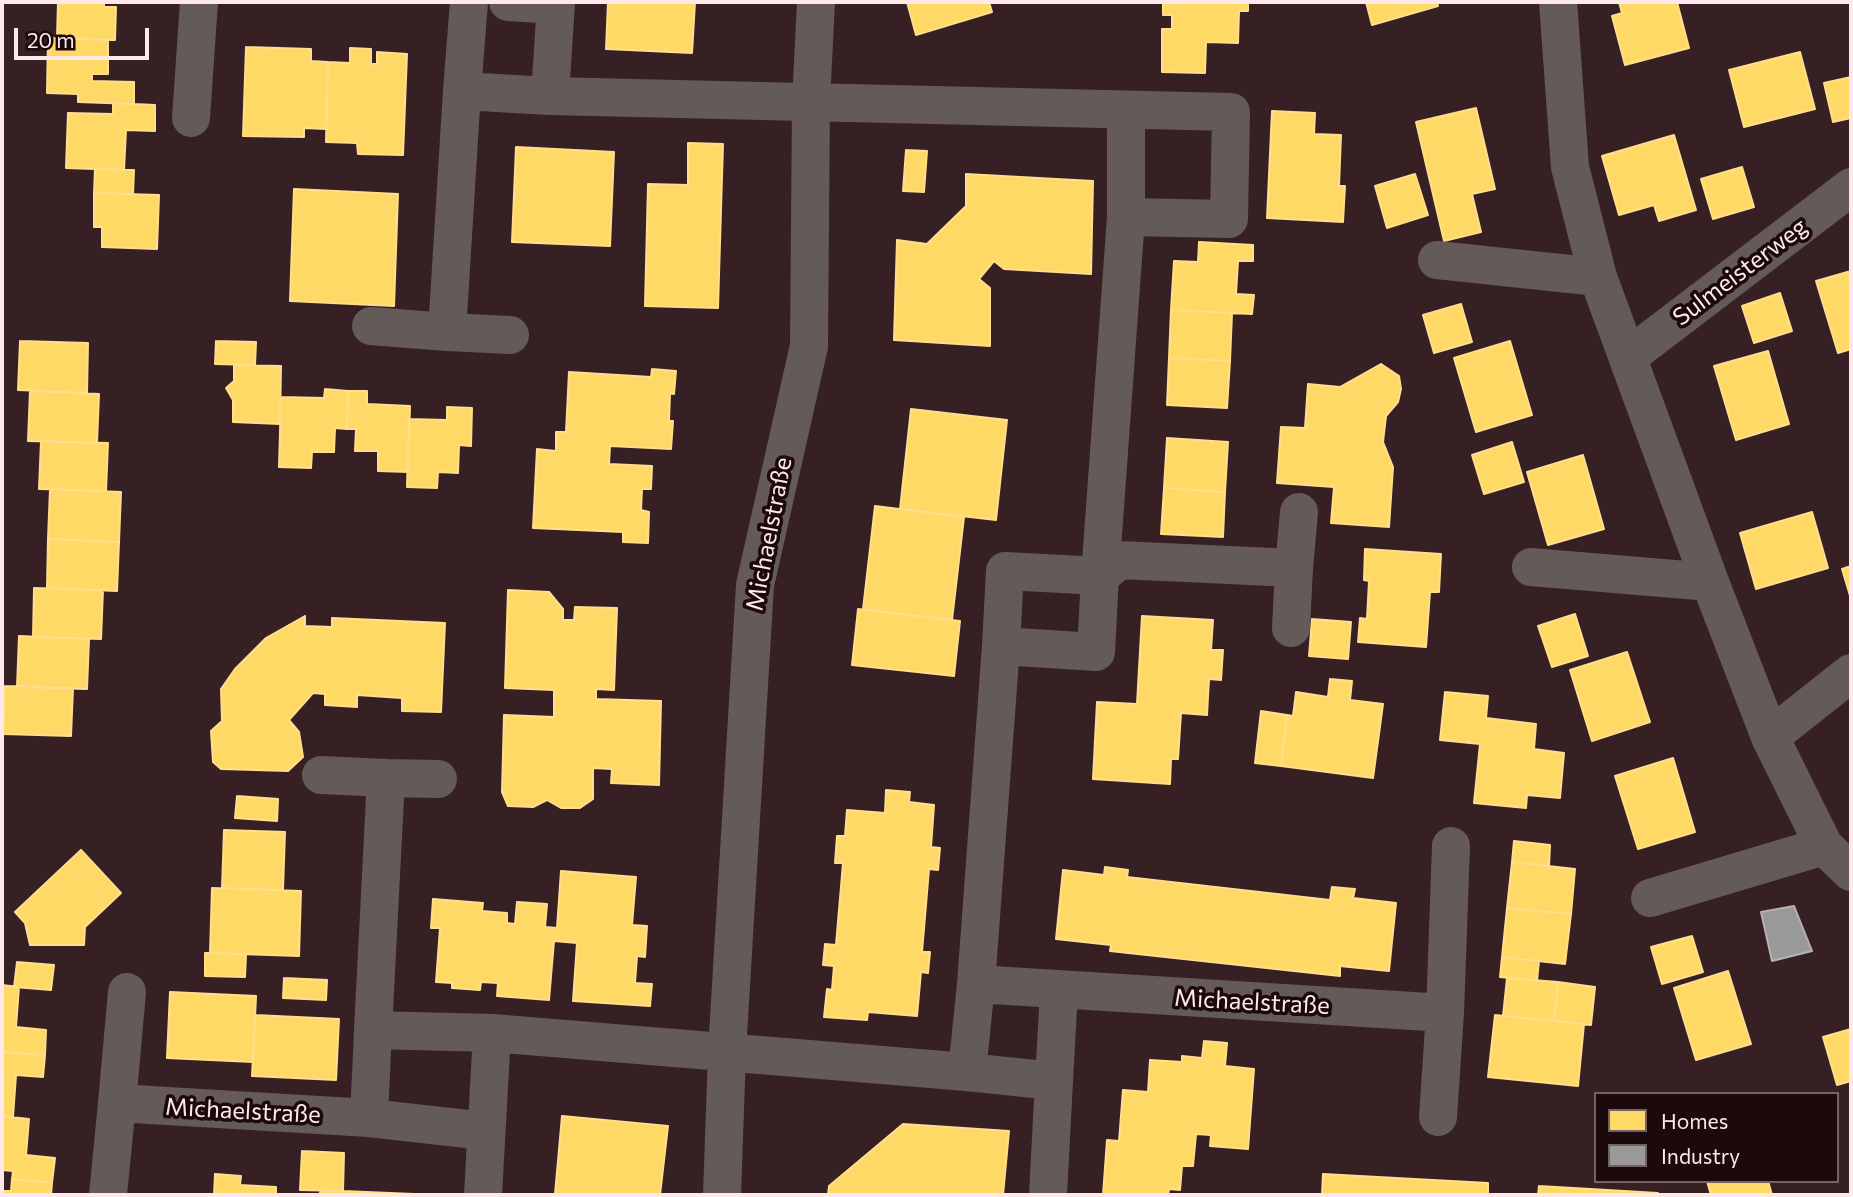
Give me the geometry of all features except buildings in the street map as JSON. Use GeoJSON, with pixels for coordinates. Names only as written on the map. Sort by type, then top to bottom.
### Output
{"type":"FeatureCollection","features":[{"type":"Feature","properties":{"kind":"street"},"geometry":{"type":"LineString","coordinates":[[191,118],[199,2]]}},
{"type":"Feature","properties":{"kind":"street"},"geometry":{"type":"LineString","coordinates":[[446,332],[468,2]]}},
{"type":"Feature","properties":{"kind":"street"},"geometry":{"type":"LineString","coordinates":[[508,2],[556,3],[550,96]]}},
{"type":"Feature","properties":{"kind":"street","name":"Michaelstraße"},"geometry":{"type":"LineString","coordinates":[[722,1195],[727,1052],[754,585],[809,346],[811,103],[816,2]]}},
{"type":"Feature","properties":{"kind":"street"},"geometry":{"type":"LineString","coordinates":[[1558,2],[1570,167],[1598,277],[1770,737],[1824,846],[1851,872]]}},
{"type":"Feature","properties":{"kind":"street"},"geometry":{"type":"LineString","coordinates":[[462,91],[550,96],[1231,112],[1229,219],[1126,217]]}},
{"type":"Feature","properties":{"kind":"street"},"geometry":{"type":"LineString","coordinates":[[1001,646],[1096,652],[1126,217],[1126,111]]}},
{"type":"Feature","properties":{"kind":"street","name":"Sulmeisterweg"},"geometry":{"type":"LineString","coordinates":[[1628,357],[1851,187]]}},
{"type":"Feature","properties":{"kind":"street"},"geometry":{"type":"LineString","coordinates":[[1437,260],[1598,277]]}},
{"type":"Feature","properties":{"kind":"street"},"geometry":{"type":"LineString","coordinates":[[371,326],[510,335]]}},
{"type":"Feature","properties":{"kind":"street"},"geometry":{"type":"LineString","coordinates":[[1291,628],[1299,513]]}},
{"type":"Feature","properties":{"kind":"street"},"geometry":{"type":"LineString","coordinates":[[967,1072],[976,984],[1005,571],[1100,576],[1120,560],[1294,568]]}},
{"type":"Feature","properties":{"kind":"street"},"geometry":{"type":"LineString","coordinates":[[1531,567],[1710,582]]}},
{"type":"Feature","properties":{"kind":"street"},"geometry":{"type":"LineString","coordinates":[[1770,737],[1851,673]]}},
{"type":"Feature","properties":{"kind":"street"},"geometry":{"type":"LineString","coordinates":[[321,775],[438,779]]}},
{"type":"Feature","properties":{"kind":"street"},"geometry":{"type":"LineString","coordinates":[[369,1118],[386,778]]}},
{"type":"Feature","properties":{"kind":"street"},"geometry":{"type":"LineString","coordinates":[[1438,1117],[1451,846]]}},
{"type":"Feature","properties":{"kind":"street"},"geometry":{"type":"LineString","coordinates":[[1650,898],[1824,846]]}},
{"type":"Feature","properties":{"kind":"street","name":"Michaelstraße"},"geometry":{"type":"LineString","coordinates":[[976,984],[1445,1013]]}},
{"type":"Feature","properties":{"kind":"street"},"geometry":{"type":"LineString","coordinates":[[1048,1195],[1059,990]]}},
{"type":"Feature","properties":{"kind":"street"},"geometry":{"type":"LineString","coordinates":[[107,1195],[127,992]]}},
{"type":"Feature","properties":{"kind":"street"},"geometry":{"type":"LineString","coordinates":[[373,1030],[492,1033],[967,1072],[1054,1082]]}},
{"type":"Feature","properties":{"kind":"street"},"geometry":{"type":"LineString","coordinates":[[482,1195],[492,1033]]}},
{"type":"Feature","properties":{"kind":"street","name":"Michaelstraße"},"geometry":{"type":"LineString","coordinates":[[117,1104],[369,1118],[485,1131]]}}]}
